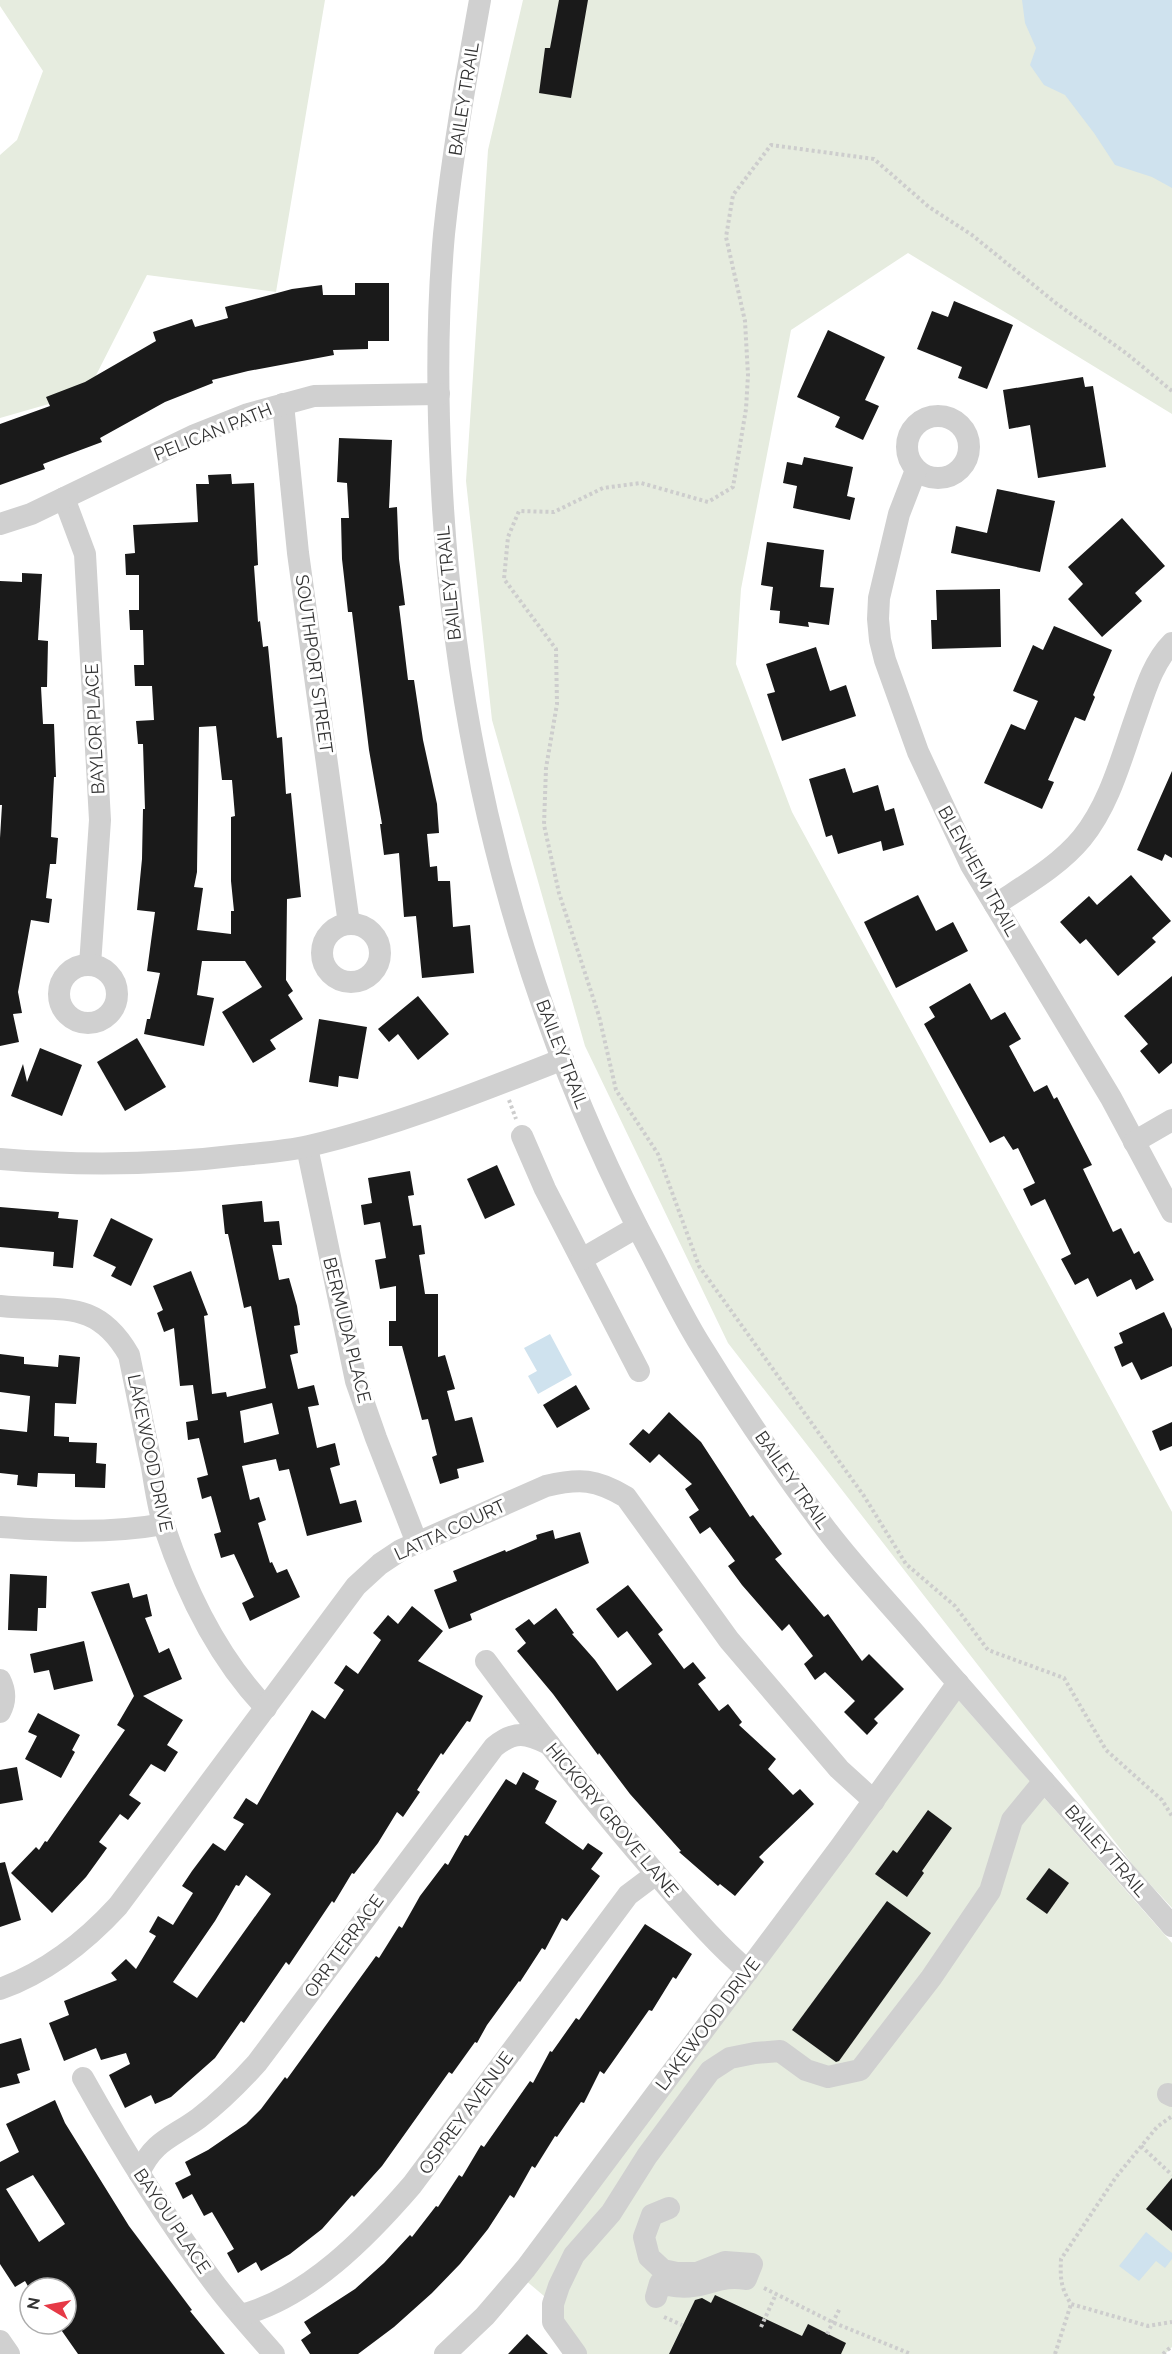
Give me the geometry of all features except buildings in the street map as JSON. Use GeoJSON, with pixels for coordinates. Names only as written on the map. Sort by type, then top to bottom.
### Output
{"type":"FeatureCollection","features":[{"type":"Feature","properties":{"kind":"street","name":"BAILEY TRAIL"},"geometry":{"type":"LineString","coordinates":[[480,0],[456,136],[444,237],[439,394],[443,518],[454,636],[469,731],[489,824],[514,918],[546,1015],[582,1108],[637,1227],[696,1338],[769,1449],[828,1532],[1172,1926]]}},
{"type":"Feature","properties":{"kind":"street","name":"PELICAN PATH"},"geometry":{"type":"LineString","coordinates":[[0,525],[31,514],[195,435],[248,414],[314,396],[439,394]]}},
{"type":"Feature","properties":{"kind":"street","name":"SOUTHPORT STREET"},"geometry":{"type":"LineString","coordinates":[[283,404],[298,553],[349,924]]}},
{"type":"Feature","properties":{"kind":"street","name":"BLENHEIM TRAIL"},"geometry":{"type":"LineString","coordinates":[[916,470],[899,514],[886,567],[878,619],[880,640],[918,752],[971,865],[1111,1098],[1172,1212]]}},
{"type":"Feature","properties":{"kind":"street","name":"BAYLOR PLACE"},"geometry":{"type":"LineString","coordinates":[[64,498],[85,554],[100,808],[90,964]]}},
{"type":"Feature","properties":{"kind":"street"},"geometry":{"type":"LineString","coordinates":[[995,905],[1037,878],[1082,838],[1098,813],[1116,775],[1155,668],[1165,650],[1172,643]]}},
{"type":"Feature","properties":{"kind":"street"},"geometry":{"type":"LineString","coordinates":[[0,1159],[91,1165],[151,1163],[197,1161],[307,1147],[415,1116],[563,1059]]}},
{"type":"Feature","properties":{"kind":"street"},"geometry":{"type":"LineString","coordinates":[[1134,1142],[1172,1120]]}},
{"type":"Feature","properties":{"kind":"street"},"geometry":{"type":"LineString","coordinates":[[522,1136],[545,1189],[639,1371]]}},
{"type":"Feature","properties":{"kind":"street","name":"BERMUDA PLACE"},"geometry":{"type":"LineString","coordinates":[[307,1147],[357,1380],[376,1438],[417,1542]]}},
{"type":"Feature","properties":{"kind":"street"},"geometry":{"type":"LineString","coordinates":[[582,1259],[637,1227]]}},
{"type":"Feature","properties":{"kind":"street","name":"LAKEWOOD DRIVE"},"geometry":{"type":"LineString","coordinates":[[0,1306],[83,1312],[99,1319],[120,1340],[129,1355],[164,1524],[202,1619],[228,1664],[248,1690],[266,1707]]}},
{"type":"Feature","properties":{"kind":"street","name":"LATTA COURT"},"geometry":{"type":"LineString","coordinates":[[0,1989],[18,1982],[70,1952],[94,1933],[118,1906],[356,1586],[380,1564],[417,1542],[546,1486],[567,1481],[589,1480],[609,1487],[626,1497],[638,1511],[675,1569],[729,1640],[840,1769],[873,1800]]}},
{"type":"Feature","properties":{"kind":"street"},"geometry":{"type":"LineString","coordinates":[[0,1527],[100,1532],[133,1530],[164,1524]]}},
{"type":"Feature","properties":{"kind":"street","name":"HICKORY GROVE LANE"},"geometry":{"type":"LineString","coordinates":[[486,1661],[549,1744],[656,1874],[727,1953],[748,1971]]}},
{"type":"Feature","properties":{"kind":"street"},"geometry":{"type":"LineString","coordinates":[[0,1680],[5,1699],[0,1712]]}},
{"type":"Feature","properties":{"kind":"street","name":"LAKEWOOD DRIVE"},"geometry":{"type":"LineString","coordinates":[[445,2354],[485,2316],[526,2268],[748,1971],[958,1683]]}},
{"type":"Feature","properties":{"kind":"street","name":"ORR TERRACE"},"geometry":{"type":"LineString","coordinates":[[139,2173],[153,2149],[217,2103],[237,2086],[257,2063],[494,1747],[511,1736],[522,1734],[549,1744]]}},
{"type":"Feature","properties":{"kind":"street"},"geometry":{"type":"LineString","coordinates":[[576,2354],[553,2322],[553,2304],[559,2286],[574,2255],[611,2213],[647,2156],[710,2071],[730,2058],[780,2051],[806,2070],[828,2077],[860,2070],[931,1978],[990,1891],[1012,1820],[1044,1781]]}},
{"type":"Feature","properties":{"kind":"street","name":"OSPREY AVENUE"},"geometry":{"type":"LineString","coordinates":[[242,2315],[262,2310],[315,2277],[385,2216],[412,2185],[628,1895],[639,1884],[656,1874]]}},
{"type":"Feature","properties":{"kind":"street","name":"BAYOU PLACE"},"geometry":{"type":"LineString","coordinates":[[83,2078],[139,2173],[213,2282],[274,2354]]}},
{"type":"Feature","properties":{"kind":"street"},"geometry":{"type":"LineString","coordinates":[[669,2208],[652,2215],[644,2237],[660,2291],[677,2273],[697,2273],[725,2262],[749,2271]]}},
{"type":"Feature","properties":{"kind":"street"},"geometry":{"type":"LineString","coordinates":[[0,2341],[9,2354]]}},
{"type":"Feature","properties":{"kind":"path"},"geometry":{"type":"LineString","coordinates":[[1172,391],[1126,353],[1057,304],[972,235],[929,207],[874,159],[771,145],[733,195],[726,237],[745,321],[748,375],[746,409],[733,487],[708,502],[641,483],[603,488],[554,512],[519,511],[508,537],[504,579],[555,649],[558,704],[546,768],[544,825],[559,893],[599,1017],[616,1090],[658,1154],[699,1266],[864,1496],[906,1564],[955,1606],[988,1650],[1064,1678],[1106,1750],[1162,1800],[1172,1816]]}},
{"type":"Feature","properties":{"kind":"path"},"geometry":{"type":"LineString","coordinates":[[503,1083],[522,1136]]}},
{"type":"Feature","properties":{"kind":"path"},"geometry":{"type":"LineString","coordinates":[[1172,2116],[1157,2127],[1116,2177],[1061,2259],[1062,2290],[1071,2304],[1148,2326],[1172,2322]]}},
{"type":"Feature","properties":{"kind":"path"},"geometry":{"type":"LineString","coordinates":[[1141,2146],[1172,2175]]}},
{"type":"Feature","properties":{"kind":"path"},"geometry":{"type":"LineString","coordinates":[[749,2271],[776,2294],[832,2322],[911,2354]]}},
{"type":"Feature","properties":{"kind":"path"},"geometry":{"type":"LineString","coordinates":[[660,2291],[682,2325]]}},
{"type":"Feature","properties":{"kind":"path"},"geometry":{"type":"LineString","coordinates":[[761,2327],[776,2294]]}},
{"type":"Feature","properties":{"kind":"path"},"geometry":{"type":"LineString","coordinates":[[1056,2354],[1071,2304]]}},
{"type":"Feature","properties":{"kind":"path"},"geometry":{"type":"LineString","coordinates":[[827,2334],[840,2308]]}},
{"type":"Feature","properties":{"kind":"path"},"geometry":{"type":"LineString","coordinates":[[1163,2354],[1172,2346]]}},
{"type":"Feature","properties":{"kind":"shaded area"},"geometry":{"type":"Polygon","coordinates":[[[0,0],[325,0],[276,292],[147,275],[87,393],[0,418],[0,155],[17,140],[43,71],[0,6],[0,0]]]}},
{"type":"Feature","properties":{"kind":"shaded area"},"geometry":{"type":"Polygon","coordinates":[[[523,0],[1172,0],[1172,414],[908,253],[791,330],[741,589],[736,664],[792,812],[1172,1512],[1172,1908],[1136,1869],[728,1343],[585,1046],[492,720],[466,481],[488,150],[523,0]]]}},
{"type":"Feature","properties":{"kind":"shaded area"},"geometry":{"type":"Polygon","coordinates":[[[952,1693],[1172,1943],[1172,2347],[1165,2354],[577,2354],[544,2296],[518,2274],[952,1693]]]}},
{"type":"Feature","properties":{"kind":"water"},"geometry":{"type":"Polygon","coordinates":[[[1022,0],[1172,0],[1172,188],[1152,177],[1115,165],[1065,95],[1044,85],[1030,65],[1036,48],[1025,23],[1022,0]]]}},
{"type":"Feature","properties":{"kind":"water"},"geometry":{"type":"Polygon","coordinates":[[[550,1334],[572,1375],[538,1394],[528,1376],[537,1371],[524,1348],[550,1334]]]}},
{"type":"Feature","properties":{"kind":"water"},"geometry":{"type":"Polygon","coordinates":[[[1146,2232],[1172,2253],[1172,2259],[1165,2268],[1156,2261],[1139,2281],[1119,2266],[1146,2232]]]}}]}
